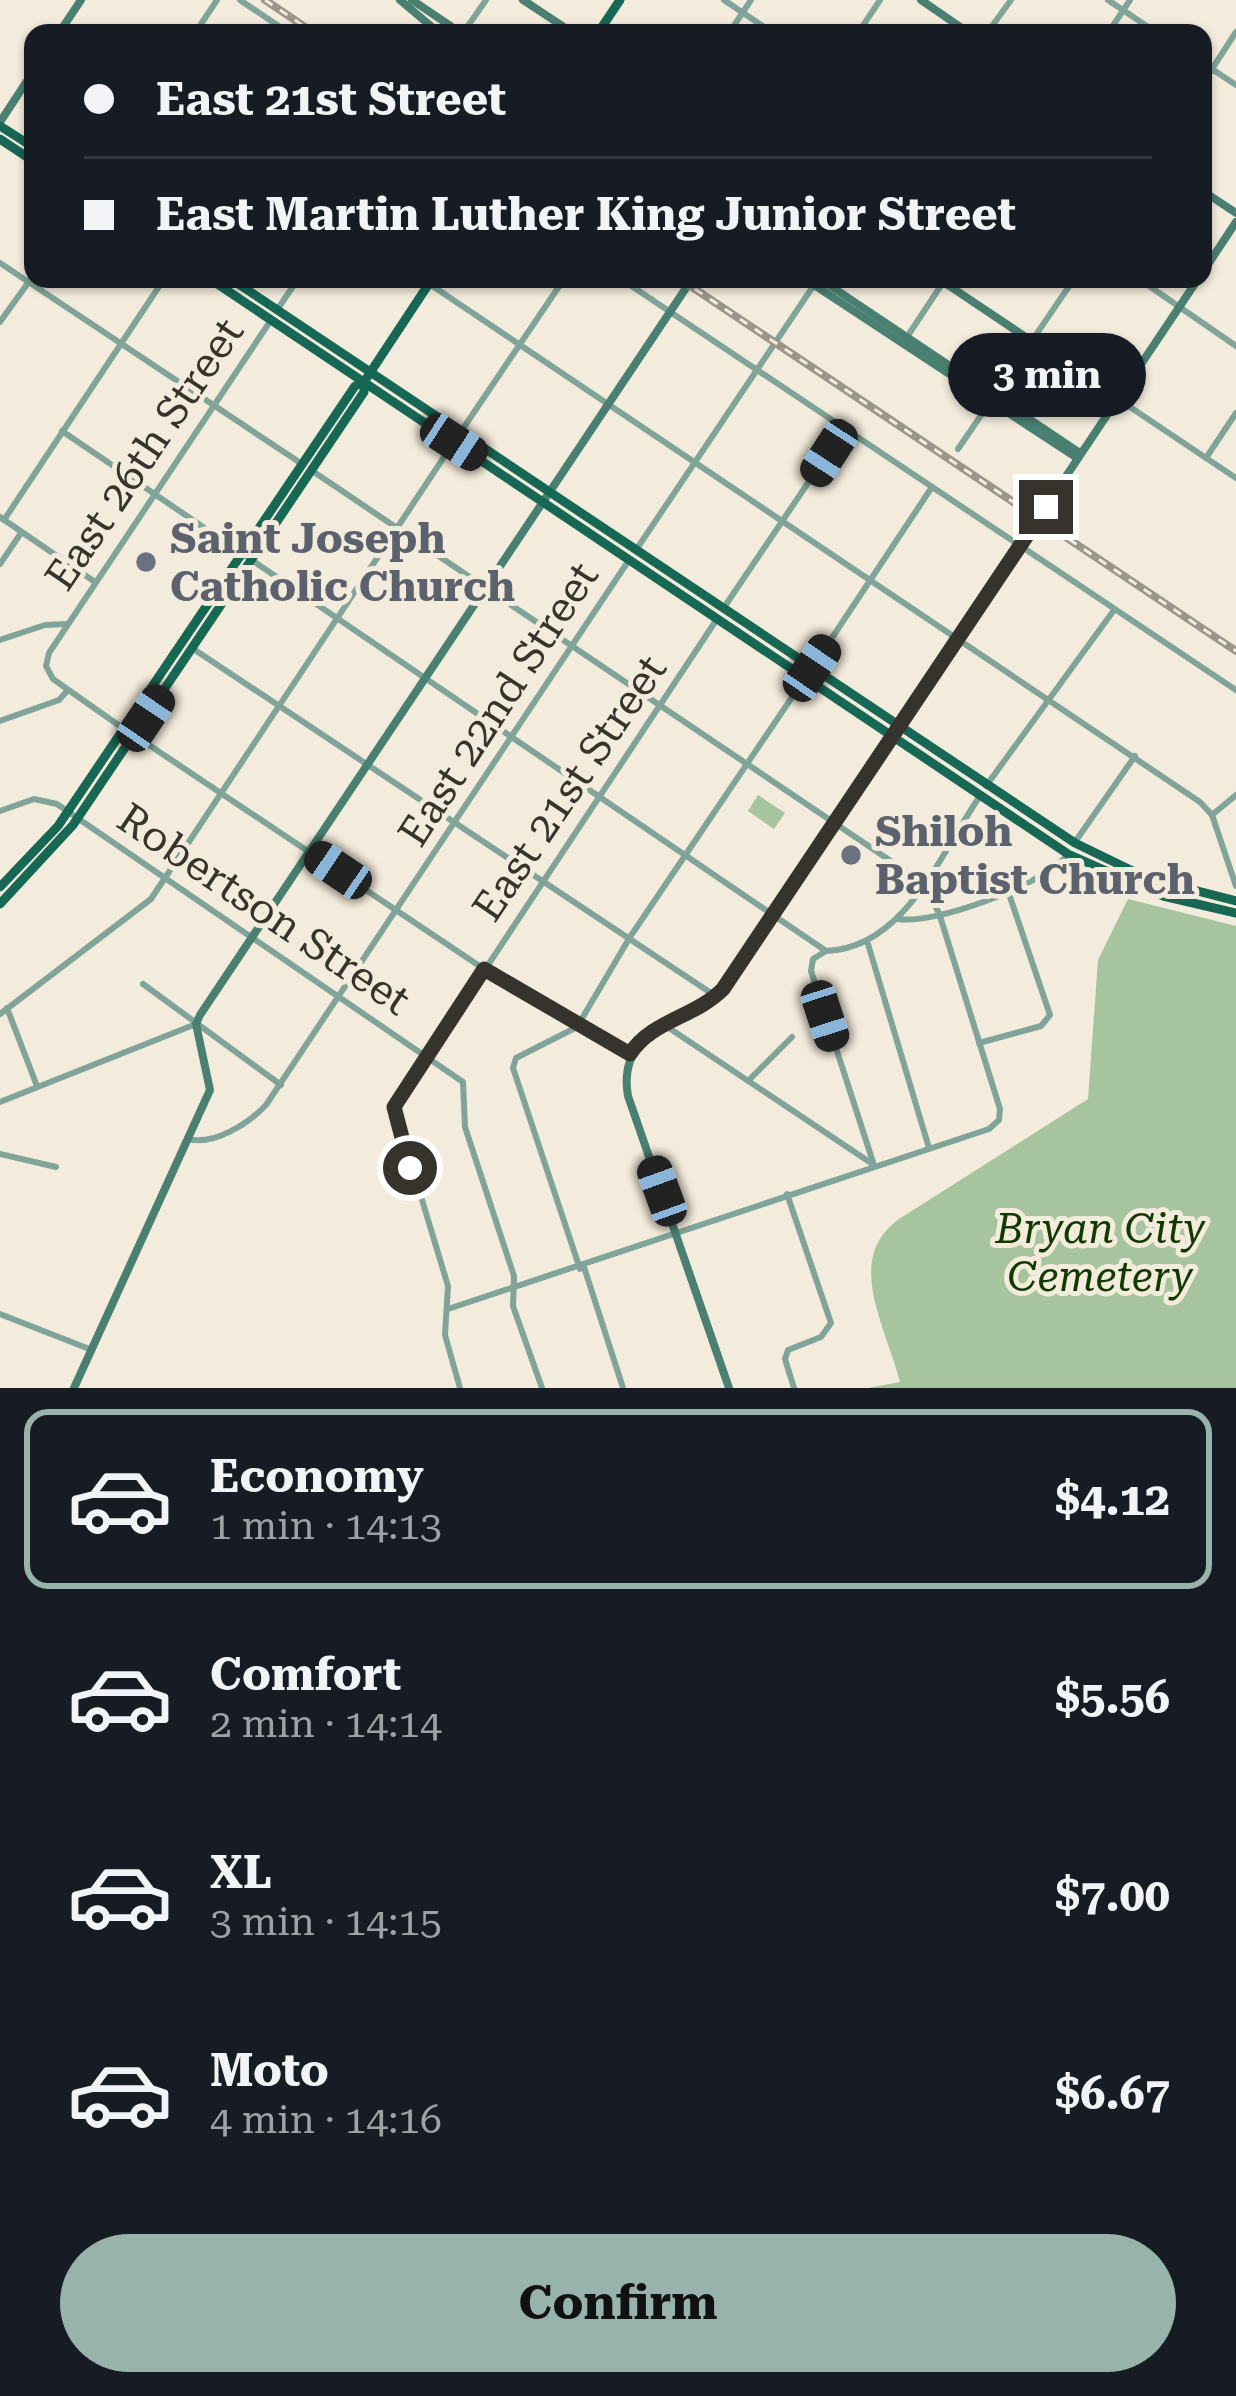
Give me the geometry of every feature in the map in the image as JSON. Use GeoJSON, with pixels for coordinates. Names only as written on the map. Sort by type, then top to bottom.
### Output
{"type":"FeatureCollection","features":[{"type":"Feature","properties":{"kind":"main road"},"geometry":{"type":"LineString","coordinates":[[237,288],[1071,849],[1136,886],[1236,913]]}},
{"type":"Feature","properties":{"kind":"main road"},"geometry":{"type":"LineString","coordinates":[[0,904],[73,815],[423,288]]}},
{"type":"Feature","properties":{"kind":"main road"},"geometry":{"type":"LineString","coordinates":[[129,732],[192,648],[248,555]]}},
{"type":"Feature","properties":{"kind":"main road"},"geometry":{"type":"LineString","coordinates":[[0,886],[73,815]]}},
{"type":"Feature","properties":{"kind":"main road"},"geometry":{"type":"LineString","coordinates":[[1071,849],[1147,878],[1236,902]]}},
{"type":"Feature","properties":{"kind":"main road"},"geometry":{"type":"LineString","coordinates":[[1136,886],[1236,902]]}},
{"type":"Feature","properties":{"kind":"street"},"geometry":{"type":"LineString","coordinates":[[240,0],[276,24]]}},
{"type":"Feature","properties":{"kind":"street"},"geometry":{"type":"LineString","coordinates":[[400,0],[428,24]]}},
{"type":"Feature","properties":{"kind":"street"},"geometry":{"type":"LineString","coordinates":[[412,0],[448,24]]}},
{"type":"Feature","properties":{"kind":"street"},"geometry":{"type":"LineString","coordinates":[[523,0],[559,24]]}},
{"type":"Feature","properties":{"kind":"street"},"geometry":{"type":"LineString","coordinates":[[724,0],[760,24]]}},
{"type":"Feature","properties":{"kind":"street"},"geometry":{"type":"LineString","coordinates":[[735,24],[752,0]]}},
{"type":"Feature","properties":{"kind":"street"},"geometry":{"type":"LineString","coordinates":[[921,0],[956,24]]}},
{"type":"Feature","properties":{"kind":"street"},"geometry":{"type":"LineString","coordinates":[[1108,0],[1144,24]]}},
{"type":"Feature","properties":{"kind":"street"},"geometry":{"type":"LineString","coordinates":[[1114,24],[1130,0]]}},
{"type":"Feature","properties":{"kind":"street"},"geometry":{"type":"LineString","coordinates":[[1236,32],[1212,69],[1236,86]]}},
{"type":"Feature","properties":{"kind":"street"},"geometry":{"type":"LineString","coordinates":[[0,124],[24,86]]}},
{"type":"Feature","properties":{"kind":"street"},"geometry":{"type":"LineString","coordinates":[[1212,258],[1236,222]]}},
{"type":"Feature","properties":{"kind":"street"},"geometry":{"type":"LineString","coordinates":[[0,322],[25,288]]}},
{"type":"Feature","properties":{"kind":"street"},"geometry":{"type":"LineString","coordinates":[[43,288],[922,882],[939,913],[999,1120],[582,1268],[448,1309]]}},
{"type":"Feature","properties":{"kind":"street"},"geometry":{"type":"LineString","coordinates":[[95,582],[2,518],[158,288]]}},
{"type":"Feature","properties":{"kind":"street","name":"East 26th Street"},"geometry":{"type":"LineString","coordinates":[[0,640],[45,625],[67,624],[292,288]]}},
{"type":"Feature","properties":{"kind":"street"},"geometry":{"type":"LineString","coordinates":[[439,288],[1135,757],[1211,815],[1236,886]]}},
{"type":"Feature","properties":{"kind":"street"},"geometry":{"type":"LineString","coordinates":[[37,1086],[4,1011],[141,910],[558,288]]}},
{"type":"Feature","properties":{"kind":"street"},"geometry":{"type":"LineString","coordinates":[[634,288],[1236,690]]}},
{"type":"Feature","properties":{"kind":"street"},"geometry":{"type":"LineString","coordinates":[[0,1102],[196,1024],[250,936],[686,288]]}},
{"type":"Feature","properties":{"kind":"street","name":"East 22nd Street"},"geometry":{"type":"LineString","coordinates":[[188,1139],[204,1141],[242,1125],[281,1085],[809,288]]}},
{"type":"Feature","properties":{"kind":"street"},"geometry":{"type":"LineString","coordinates":[[825,288],[1079,456]]}},
{"type":"Feature","properties":{"kind":"street"},"geometry":{"type":"LineString","coordinates":[[905,340],[937,288]]}},
{"type":"Feature","properties":{"kind":"street"},"geometry":{"type":"LineString","coordinates":[[954,288],[1236,478]]}},
{"type":"Feature","properties":{"kind":"street"},"geometry":{"type":"LineString","coordinates":[[958,449],[1068,288]]}},
{"type":"Feature","properties":{"kind":"street"},"geometry":{"type":"LineString","coordinates":[[1153,288],[1236,346]]}},
{"type":"Feature","properties":{"kind":"street"},"geometry":{"type":"LineString","coordinates":[[729,1388],[628,1096],[630,1054],[648,1032],[715,997],[1192,288]]}},
{"type":"Feature","properties":{"kind":"street"},"geometry":{"type":"LineString","coordinates":[[1206,458],[1236,413]]}},
{"type":"Feature","properties":{"kind":"street","name":"East 21st Street"},"geometry":{"type":"LineString","coordinates":[[460,1388],[446,1335],[448,1286],[394,1112],[425,1056],[845,428]]}},
{"type":"Feature","properties":{"kind":"street"},"geometry":{"type":"LineString","coordinates":[[62,431],[688,852],[826,951]]}},
{"type":"Feature","properties":{"kind":"street"},"geometry":{"type":"LineString","coordinates":[[623,1388],[514,1063],[519,1054],[561,1040],[577,1027],[630,937],[932,487]]}},
{"type":"Feature","properties":{"kind":"street"},"geometry":{"type":"LineString","coordinates":[[0,564],[20,533]]}},
{"type":"Feature","properties":{"kind":"street"},"geometry":{"type":"LineString","coordinates":[[874,1166],[811,971],[813,959],[826,951],[868,944],[898,919],[1047,698],[1114,610]]}},
{"type":"Feature","properties":{"kind":"street"},"geometry":{"type":"LineString","coordinates":[[67,624],[46,666],[68,690],[484,969],[630,1054]]}},
{"type":"Feature","properties":{"kind":"street"},"geometry":{"type":"LineString","coordinates":[[192,648],[715,997]]}},
{"type":"Feature","properties":{"kind":"street"},"geometry":{"type":"LineString","coordinates":[[0,721],[59,700],[68,690]]}},
{"type":"Feature","properties":{"kind":"street"},"geometry":{"type":"LineString","coordinates":[[898,919],[915,922],[1050,874],[1135,757]]}},
{"type":"Feature","properties":{"kind":"street"},"geometry":{"type":"LineString","coordinates":[[1211,815],[1236,795]]}},
{"type":"Feature","properties":{"kind":"street"},"geometry":{"type":"LineString","coordinates":[[0,811],[43,799],[73,815]]}},
{"type":"Feature","properties":{"kind":"street","name":"Robertson Street"},"geometry":{"type":"LineString","coordinates":[[73,815],[463,1082],[465,1127],[514,1288],[513,1306],[542,1388]]}},
{"type":"Feature","properties":{"kind":"street"},"geometry":{"type":"LineString","coordinates":[[1226,855],[1236,851]]}},
{"type":"Feature","properties":{"kind":"street"},"geometry":{"type":"LineString","coordinates":[[979,1043],[1049,1020],[1008,891]]}},
{"type":"Feature","properties":{"kind":"street"},"geometry":{"type":"LineString","coordinates":[[868,944],[929,1148]]}},
{"type":"Feature","properties":{"kind":"street"},"geometry":{"type":"LineString","coordinates":[[143,984],[281,1085]]}},
{"type":"Feature","properties":{"kind":"street"},"geometry":{"type":"LineString","coordinates":[[74,1388],[210,1090],[196,1024]]}},
{"type":"Feature","properties":{"kind":"street"},"geometry":{"type":"LineString","coordinates":[[663,1024],[874,1166]]}},
{"type":"Feature","properties":{"kind":"street"},"geometry":{"type":"LineString","coordinates":[[747,1082],[792,1037]]}},
{"type":"Feature","properties":{"kind":"street"},"geometry":{"type":"LineString","coordinates":[[0,1154],[56,1167]]}},
{"type":"Feature","properties":{"kind":"street"},"geometry":{"type":"LineString","coordinates":[[787,1194],[831,1323],[820,1336],[788,1350],[784,1359],[794,1388]]}},
{"type":"Feature","properties":{"kind":"street"},"geometry":{"type":"LineString","coordinates":[[0,1314],[92,1350]]}},
{"type":"Feature","properties":{"kind":"green space"},"geometry":{"type":"Polygon","coordinates":[[[758,795],[785,813],[774,829],[748,811],[758,795]]]}},
{"type":"Feature","properties":{"kind":"green space","name":"Bryan City Cemetery"},"geometry":{"type":"Polygon","coordinates":[[[1128,899],[1236,926],[1236,1388],[868,1388],[900,1382],[873,1294],[874,1253],[883,1235],[899,1219],[1088,1099],[1098,960],[1128,899]]]}},
{"type":"Feature","properties":{"kind":"railway"},"geometry":{"type":"LineString","coordinates":[[265,0],[301,24]]}},
{"type":"Feature","properties":{"kind":"railway"},"geometry":{"type":"LineString","coordinates":[[693,288],[1236,651]]}},
{"type":"Feature","properties":{"kind":"place","name":"Saint Joseph Catholic Church"},"geometry":{"type":"Point","coordinates":[146,562]}},
{"type":"Feature","properties":{"kind":"place","name":"Shiloh Baptist Church"},"geometry":{"type":"Point","coordinates":[851,855]}},
{"type":"Feature","properties":{"kind":"route"},"geometry":{"type":"LineString","coordinates":[[410,1168],[394,1107],[484,969],[630,1054],[648,1032],[703,1008],[723,989],[1046,507]]}}]}
